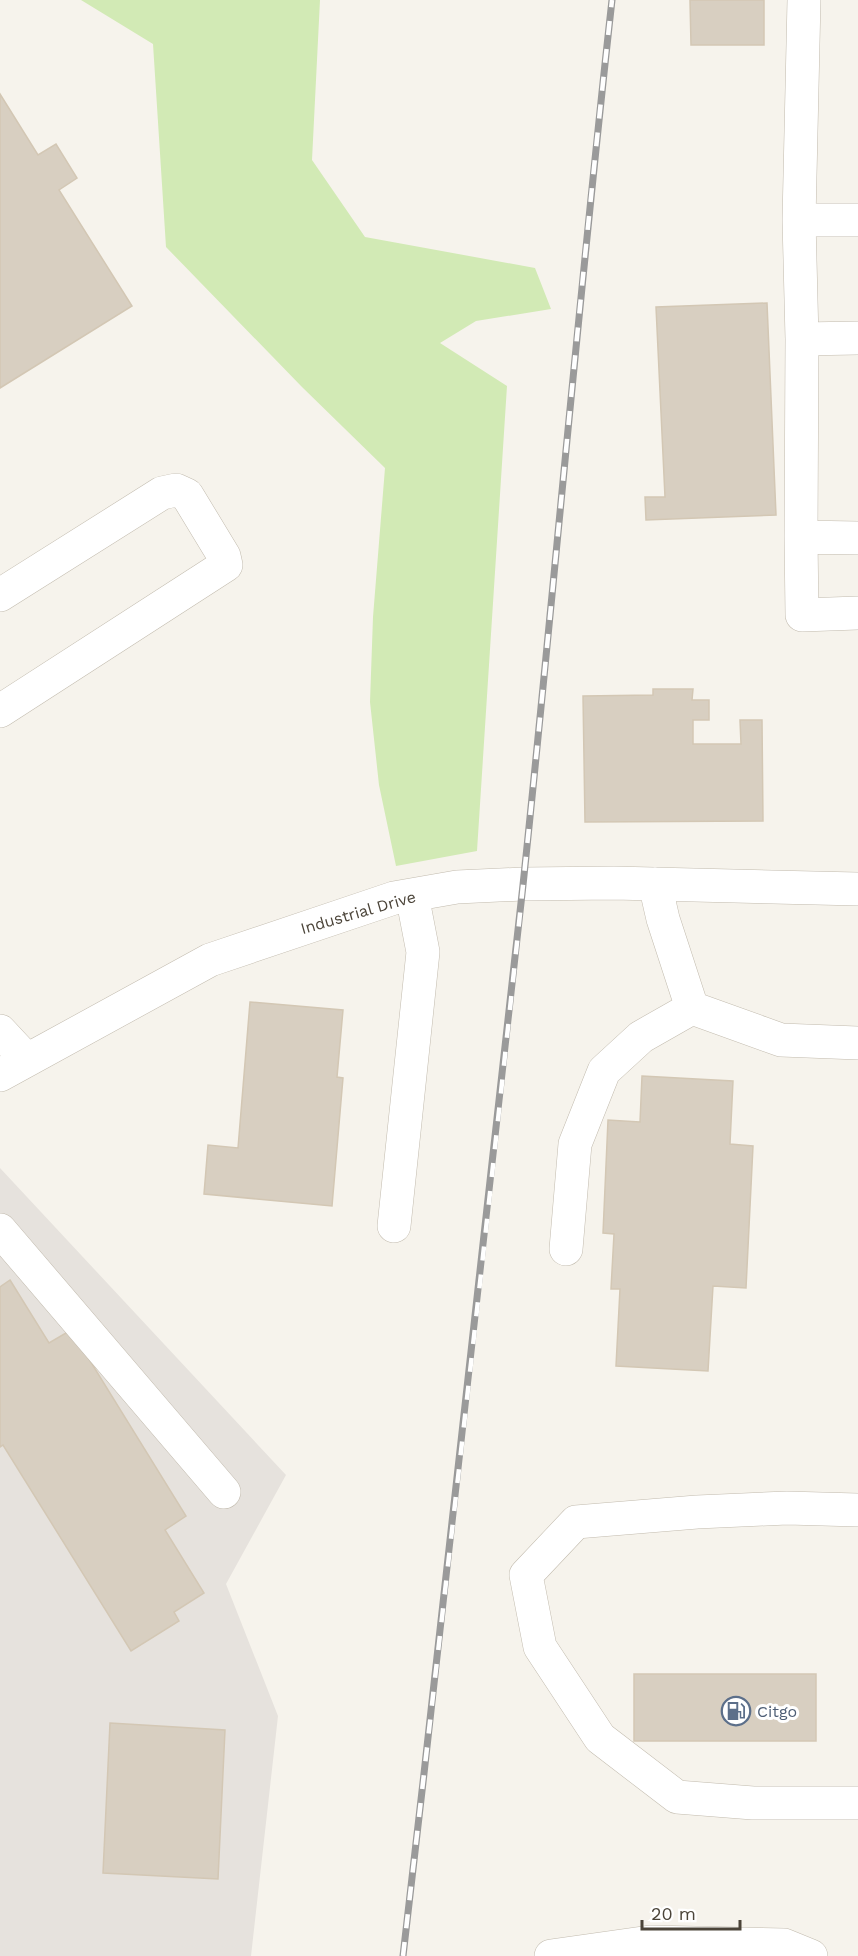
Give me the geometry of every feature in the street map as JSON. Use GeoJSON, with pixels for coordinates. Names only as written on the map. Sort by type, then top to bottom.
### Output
{"type":"FeatureCollection","features":[{"type":"Feature","properties":{"kind":"street"},"geometry":{"type":"LineString","coordinates":[[804,0],[799,220],[802,339],[802,615],[858,613]]}},
{"type":"Feature","properties":{"kind":"street"},"geometry":{"type":"LineString","coordinates":[[799,220],[858,220]]}},
{"type":"Feature","properties":{"kind":"street"},"geometry":{"type":"LineString","coordinates":[[802,339],[858,338]]}},
{"type":"Feature","properties":{"kind":"street"},"geometry":{"type":"LineString","coordinates":[[0,595],[162,493],[176,490],[187,495],[224,556],[226,565],[0,711]]}},
{"type":"Feature","properties":{"kind":"street"},"geometry":{"type":"LineString","coordinates":[[801,537],[858,538]]}},
{"type":"Feature","properties":{"kind":"street","name":"Industrial Drive"},"geometry":{"type":"LineString","coordinates":[[14,1068],[210,960],[394,898],[457,887],[523,884],[655,884],[858,889]]}},
{"type":"Feature","properties":{"kind":"street"},"geometry":{"type":"LineString","coordinates":[[655,884],[663,920],[692,1008]]}},
{"type":"Feature","properties":{"kind":"street"},"geometry":{"type":"LineString","coordinates":[[394,1226],[423,952],[412,895]]}},
{"type":"Feature","properties":{"kind":"street"},"geometry":{"type":"LineString","coordinates":[[566,1249],[575,1144],[604,1071],[641,1037],[692,1008],[781,1040],[858,1043]]}},
{"type":"Feature","properties":{"kind":"street"},"geometry":{"type":"LineString","coordinates":[[0,1031],[14,1068]]}},
{"type":"Feature","properties":{"kind":"street"},"geometry":{"type":"LineString","coordinates":[[0,1230],[224,1492]]}},
{"type":"Feature","properties":{"kind":"street"},"geometry":{"type":"LineString","coordinates":[[858,1510],[787,1508],[697,1512],[576,1522],[526,1575],[540,1647],[600,1738],[676,1797],[753,1803],[858,1803]]}},
{"type":"Feature","properties":{"kind":"street"},"geometry":{"type":"LineString","coordinates":[[551,1956],[650,1942],[784,1945],[811,1956]]}},
{"type":"Feature","properties":{"kind":"shaded area"},"geometry":{"type":"Polygon","coordinates":[[[0,1168],[286,1475],[226,1584],[278,1716],[251,1956],[0,1956],[0,1168]]]}},
{"type":"Feature","properties":{"kind":"green space"},"geometry":{"type":"Polygon","coordinates":[[[81,0],[320,0],[312,160],[365,237],[535,268],[551,309],[476,321],[440,343],[507,386],[477,851],[396,866],[379,785],[370,702],[373,617],[385,468],[302,387],[166,247],[153,44],[81,0]]]}},
{"type":"Feature","properties":{"kind":"building"},"geometry":{"type":"Polygon","coordinates":[[[690,0],[764,0],[764,45],[691,45],[690,0]]]}},
{"type":"Feature","properties":{"kind":"building"},"geometry":{"type":"Polygon","coordinates":[[[0,94],[38,155],[56,144],[77,178],[59,190],[132,306],[0,388],[0,94]]]}},
{"type":"Feature","properties":{"kind":"building"},"geometry":{"type":"Polygon","coordinates":[[[767,303],[776,515],[646,520],[645,497],[665,497],[656,307],[767,303]]]}},
{"type":"Feature","properties":{"kind":"building"},"geometry":{"type":"Polygon","coordinates":[[[653,689],[693,689],[692,700],[709,700],[709,720],[693,720],[693,744],[741,744],[740,720],[762,720],[763,821],[585,822],[583,696],[653,695],[653,689]]]}},
{"type":"Feature","properties":{"kind":"building"},"geometry":{"type":"Polygon","coordinates":[[[250,1002],[343,1010],[337,1077],[343,1078],[332,1206],[204,1194],[208,1145],[238,1148],[250,1002]]]}},
{"type":"Feature","properties":{"kind":"building"},"geometry":{"type":"Polygon","coordinates":[[[642,1076],[733,1081],[730,1144],[753,1146],[746,1288],[713,1286],[708,1371],[616,1366],[620,1289],[611,1289],[614,1234],[603,1233],[608,1120],[640,1122],[642,1076]]]}},
{"type":"Feature","properties":{"kind":"building"},"geometry":{"type":"Polygon","coordinates":[[[10,1280],[49,1343],[71,1330],[186,1516],[165,1530],[204,1593],[174,1612],[179,1621],[131,1651],[3,1445],[0,1447],[0,1287],[10,1280]]]}},
{"type":"Feature","properties":{"kind":"building"},"geometry":{"type":"Polygon","coordinates":[[[634,1674],[816,1674],[816,1741],[634,1741],[634,1674]]]}},
{"type":"Feature","properties":{"kind":"building"},"geometry":{"type":"Polygon","coordinates":[[[110,1723],[225,1730],[218,1879],[103,1873],[110,1723]]]}},
{"type":"Feature","properties":{"kind":"railway"},"geometry":{"type":"LineString","coordinates":[[403,1956],[509,1019],[612,0]]}},
{"type":"Feature","properties":{"kind":"place","name":"Citgo"},"geometry":{"type":"Point","coordinates":[736,1711]}}]}
